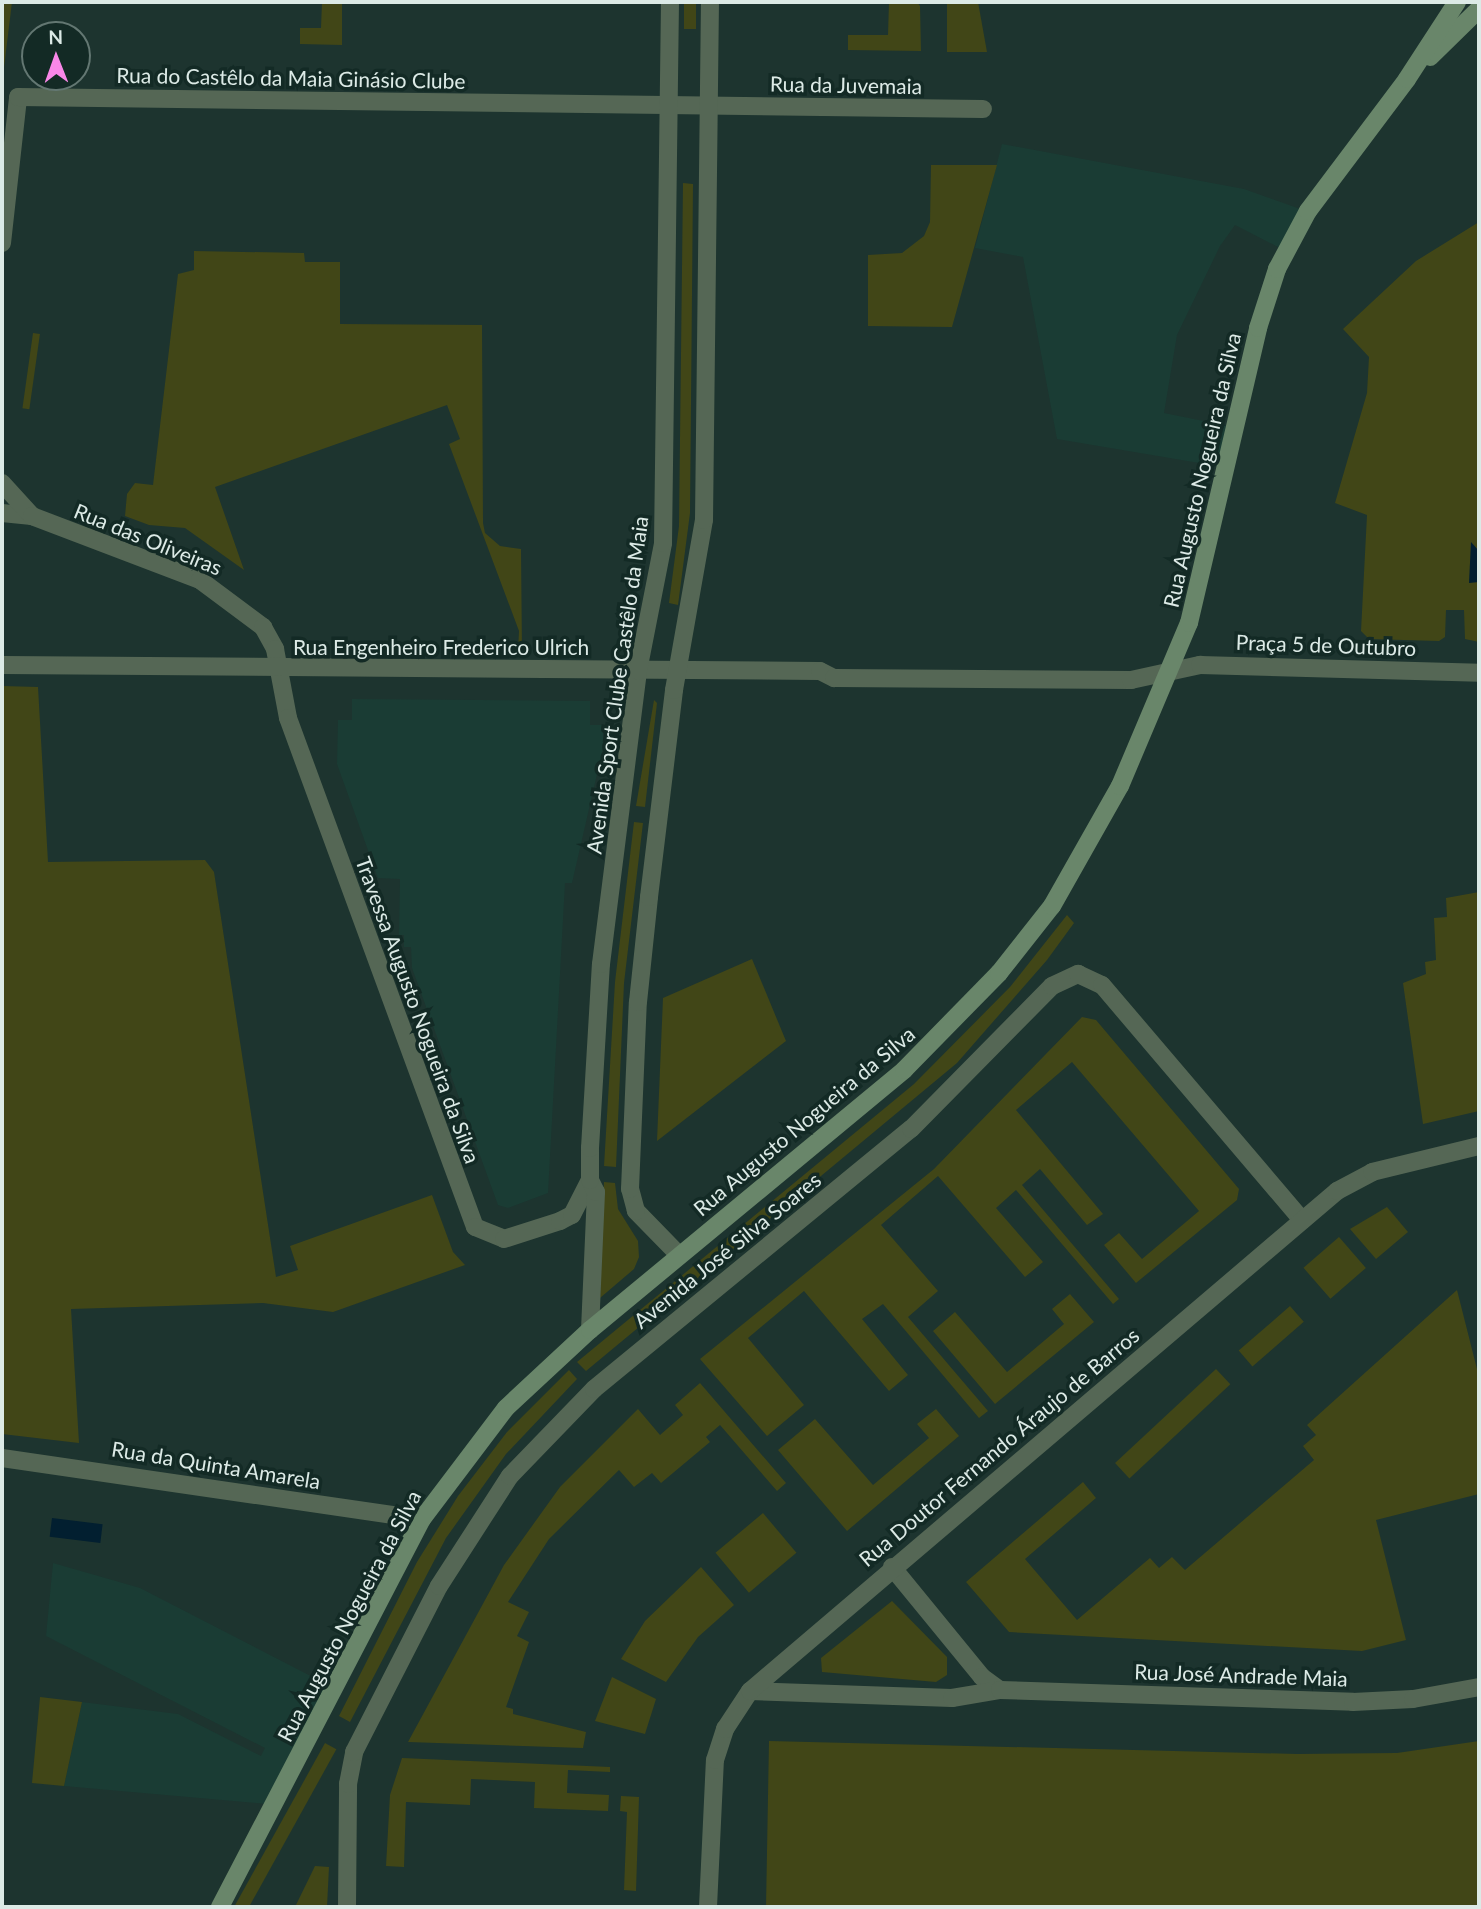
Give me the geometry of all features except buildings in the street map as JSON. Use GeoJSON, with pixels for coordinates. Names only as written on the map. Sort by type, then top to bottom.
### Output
{"type":"FeatureCollection","features":[{"type":"Feature","properties":{"kind":"main road","name":"Rua Augusto Nogueira da Silva"},"geometry":{"type":"LineString","coordinates":[[220,1907],[422,1519],[506,1408],[590,1329],[904,1070],[1027,942],[1069,879],[1120,786],[1172,672],[1206,566],[1258,328],[1277,268],[1308,211],[1407,79],[1457,2]]}},
{"type":"Feature","properties":{"kind":"main road","name":"Rua Augusto Nogueira da Silva"},"geometry":{"type":"LineString","coordinates":[[1407,79],[1479,9]]}},
{"type":"Feature","properties":{"kind":"street","name":"Avenida Sport Clube Castêlo da Maia"},"geometry":{"type":"LineString","coordinates":[[590,1329],[596,1192],[590,1180],[601,964],[638,671],[663,543],[670,2]]}},
{"type":"Feature","properties":{"kind":"street"},"geometry":{"type":"LineString","coordinates":[[679,1255],[636,1211],[629,1189],[638,1002],[678,670],[704,520],[710,2]]}},
{"type":"Feature","properties":{"kind":"street","name":"Rua do Castêlo da Maia Ginásio Clube"},"geometry":{"type":"LineString","coordinates":[[2,243],[18,97],[709,106]]}},
{"type":"Feature","properties":{"kind":"street","name":"Rua da Juvemaia"},"geometry":{"type":"LineString","coordinates":[[709,106],[983,109]]}},
{"type":"Feature","properties":{"kind":"street"},"geometry":{"type":"LineString","coordinates":[[2,483],[32,516]]}},
{"type":"Feature","properties":{"kind":"street","name":"Rua das Oliveiras"},"geometry":{"type":"LineString","coordinates":[[2,513],[32,516],[200,580],[263,627],[275,649],[279,669]]}},
{"type":"Feature","properties":{"kind":"street","name":"Rua Engenheiro Frederico Ulrich"},"geometry":{"type":"LineString","coordinates":[[2,665],[820,671],[834,678],[1145,680],[1172,672]]}},
{"type":"Feature","properties":{"kind":"street","name":"Praça 5 de Outubro"},"geometry":{"type":"LineString","coordinates":[[1172,672],[1200,665],[1479,673]]}},
{"type":"Feature","properties":{"kind":"street","name":"Travessa Augusto Nogueira da Silva"},"geometry":{"type":"LineString","coordinates":[[279,669],[288,718],[472,1221],[483,1233],[498,1239],[533,1231],[572,1215],[590,1180]]}},
{"type":"Feature","properties":{"kind":"street","name":"Avenida José Silva Soares"},"geometry":{"type":"LineString","coordinates":[[347,1907],[348,1784],[354,1752],[439,1586],[510,1476],[594,1389],[911,1129],[1052,986],[1078,974],[1102,985],[1302,1220]]}},
{"type":"Feature","properties":{"kind":"street","name":"Rua Doutor Fernando Áraujo de Barros"},"geometry":{"type":"LineString","coordinates":[[708,1907],[715,1760],[725,1729],[750,1691],[892,1567],[1337,1191],[1372,1172],[1479,1146]]}},
{"type":"Feature","properties":{"kind":"street","name":"Rua da Quinta Amarela"},"geometry":{"type":"LineString","coordinates":[[2,1458],[422,1519]]}},
{"type":"Feature","properties":{"kind":"street"},"geometry":{"type":"LineString","coordinates":[[892,1567],[982,1677],[1000,1690]]}},
{"type":"Feature","properties":{"kind":"street","name":"Rua José Andrade Maia"},"geometry":{"type":"LineString","coordinates":[[750,1691],[952,1698],[1000,1690],[1353,1702],[1413,1699],[1479,1687]]}},
{"type":"Feature","properties":{"kind":"shaded area"},"geometry":{"type":"Polygon","coordinates":[[[1002,144],[1244,189],[1303,210],[1282,249],[1235,225],[1220,246],[1177,335],[1164,413],[1233,427],[1223,467],[1057,439],[1023,257],[975,248],[1002,144]]]}},
{"type":"Feature","properties":{"kind":"shaded area"},"geometry":{"type":"Polygon","coordinates":[[[352,699],[590,701],[590,725],[603,725],[603,748],[572,883],[565,883],[548,1193],[508,1208],[498,1205],[412,968],[411,947],[404,947],[404,935],[399,935],[400,879],[378,878],[337,764],[338,720],[352,720],[352,699]]]}},
{"type":"Feature","properties":{"kind":"shaded area"},"geometry":{"type":"Polygon","coordinates":[[[53,1563],[140,1588],[330,1686],[268,1804],[64,1786],[82,1702],[178,1714],[261,1756],[265,1748],[46,1636],[53,1563]]]}},
{"type":"Feature","properties":{"kind":"green space"},"geometry":{"type":"Polygon","coordinates":[[[2,2],[12,2],[2,84],[2,2]]]}},
{"type":"Feature","properties":{"kind":"green space"},"geometry":{"type":"Polygon","coordinates":[[[322,2],[342,2],[342,45],[300,44],[300,28],[321,28],[322,2]]]}},
{"type":"Feature","properties":{"kind":"green space"},"geometry":{"type":"Polygon","coordinates":[[[684,2],[696,2],[696,29],[684,29],[684,2]]]}},
{"type":"Feature","properties":{"kind":"green space"},"geometry":{"type":"Polygon","coordinates":[[[889,2],[917,2],[920,6],[921,51],[848,50],[848,35],[888,35],[889,2]]]}},
{"type":"Feature","properties":{"kind":"green space"},"geometry":{"type":"Polygon","coordinates":[[[947,2],[978,2],[987,52],[947,52],[947,2]]]}},
{"type":"Feature","properties":{"kind":"green space"},"geometry":{"type":"Polygon","coordinates":[[[931,165],[997,165],[952,327],[868,326],[868,255],[902,253],[924,236],[930,222],[931,165]]]}},
{"type":"Feature","properties":{"kind":"green space"},"geometry":{"type":"Polygon","coordinates":[[[683,183],[693,184],[690,513],[678,605],[669,603],[679,526],[683,183]]]}},
{"type":"Feature","properties":{"kind":"green space"},"geometry":{"type":"Polygon","coordinates":[[[1479,222],[1479,642],[1465,639],[1464,610],[1446,610],[1445,637],[1439,641],[1369,639],[1361,631],[1367,515],[1335,503],[1367,393],[1369,357],[1343,329],[1416,261],[1479,222]]]}},
{"type":"Feature","properties":{"kind":"green space"},"geometry":{"type":"Polygon","coordinates":[[[194,251],[304,253],[305,262],[340,262],[340,324],[482,325],[483,523],[485,533],[500,546],[521,549],[522,652],[518,652],[519,631],[449,444],[460,439],[447,405],[215,487],[244,570],[185,528],[149,525],[125,516],[127,494],[135,483],[153,485],[178,274],[194,270],[194,251]]]}},
{"type":"Feature","properties":{"kind":"green space"},"geometry":{"type":"Polygon","coordinates":[[[33,333],[40,334],[29,409],[22,408],[33,333]]]}},
{"type":"Feature","properties":{"kind":"green space"},"geometry":{"type":"Polygon","coordinates":[[[2,686],[38,687],[48,862],[205,860],[214,872],[276,1277],[298,1270],[290,1246],[432,1195],[453,1252],[465,1265],[333,1312],[263,1303],[71,1309],[79,1443],[2,1434],[2,686]]]}},
{"type":"Feature","properties":{"kind":"green space"},"geometry":{"type":"Polygon","coordinates":[[[654,700],[657,703],[645,807],[636,806],[654,700]]]}},
{"type":"Feature","properties":{"kind":"green space"},"geometry":{"type":"Polygon","coordinates":[[[634,822],[643,823],[624,983],[616,1167],[604,1166],[615,982],[634,822]]]}},
{"type":"Feature","properties":{"kind":"green space"},"geometry":{"type":"Polygon","coordinates":[[[1479,892],[1479,1111],[1423,1124],[1403,983],[1426,974],[1425,962],[1436,960],[1434,918],[1447,917],[1446,898],[1479,892]]]}},
{"type":"Feature","properties":{"kind":"green space"},"geometry":{"type":"Polygon","coordinates":[[[1067,915],[1074,923],[1047,960],[957,1063],[586,1371],[577,1362],[914,1084],[1010,987],[1067,915]]]}},
{"type":"Feature","properties":{"kind":"green space"},"geometry":{"type":"Polygon","coordinates":[[[752,959],[786,1041],[657,1141],[663,998],[752,959]]]}},
{"type":"Feature","properties":{"kind":"green space"},"geometry":{"type":"Polygon","coordinates":[[[1082,1017],[1096,1020],[1239,1189],[1237,1200],[1136,1283],[1104,1245],[1119,1233],[1142,1259],[1199,1211],[1072,1062],[1016,1110],[1103,1214],[1087,1225],[1040,1169],[1022,1185],[1119,1299],[1113,1304],[1016,1190],[996,1208],[1043,1262],[1025,1277],[938,1176],[881,1225],[938,1291],[908,1317],[988,1411],[979,1418],[883,1304],[862,1319],[908,1375],[889,1391],[804,1291],[748,1338],[804,1405],[767,1436],[700,1359],[934,1169],[1082,1017]]]}},
{"type":"Feature","properties":{"kind":"green space"},"geometry":{"type":"Polygon","coordinates":[[[604,1182],[615,1183],[618,1209],[638,1241],[639,1257],[634,1269],[600,1298],[604,1182]]]}},
{"type":"Feature","properties":{"kind":"green space"},"geometry":{"type":"Polygon","coordinates":[[[1387,1207],[1408,1232],[1376,1259],[1350,1229],[1387,1207]]]}},
{"type":"Feature","properties":{"kind":"green space"},"geometry":{"type":"Polygon","coordinates":[[[1339,1237],[1366,1268],[1330,1299],[1304,1268],[1339,1237]]]}},
{"type":"Feature","properties":{"kind":"green space"},"geometry":{"type":"Polygon","coordinates":[[[1457,1290],[1479,1377],[1479,1494],[1376,1520],[1406,1640],[1362,1651],[1009,1632],[966,1582],[1083,1482],[1096,1498],[1025,1559],[1077,1620],[1150,1558],[1159,1568],[1172,1557],[1185,1570],[1314,1460],[1303,1446],[1316,1435],[1307,1425],[1457,1290]]]}},
{"type":"Feature","properties":{"kind":"green space"},"geometry":{"type":"Polygon","coordinates":[[[1070,1294],[1094,1322],[995,1404],[933,1331],[955,1312],[1007,1372],[1064,1324],[1052,1309],[1070,1294]]]}},
{"type":"Feature","properties":{"kind":"green space"},"geometry":{"type":"Polygon","coordinates":[[[1290,1306],[1304,1322],[1252,1366],[1239,1351],[1290,1306]]]}},
{"type":"Feature","properties":{"kind":"green space"},"geometry":{"type":"Polygon","coordinates":[[[1216,1369],[1230,1384],[1129,1478],[1115,1463],[1216,1369]]]}},
{"type":"Feature","properties":{"kind":"green space"},"geometry":{"type":"Polygon","coordinates":[[[569,1370],[577,1379],[506,1454],[446,1538],[350,1722],[339,1716],[417,1562],[458,1496],[507,1432],[569,1370]]]}},
{"type":"Feature","properties":{"kind":"green space"},"geometry":{"type":"Polygon","coordinates":[[[700,1383],[786,1483],[777,1491],[720,1425],[706,1437],[710,1442],[661,1483],[652,1473],[634,1487],[619,1470],[549,1539],[508,1602],[529,1612],[517,1636],[529,1642],[506,1707],[513,1709],[513,1714],[586,1732],[583,1748],[408,1742],[504,1565],[560,1487],[638,1409],[660,1435],[683,1415],[675,1405],[700,1383]]]}},
{"type":"Feature","properties":{"kind":"green space"},"geometry":{"type":"Polygon","coordinates":[[[936,1409],[959,1436],[847,1531],[778,1450],[815,1419],[873,1485],[929,1438],[917,1424],[936,1409]]]}},
{"type":"Feature","properties":{"kind":"green space"},"geometry":{"type":"Polygon","coordinates":[[[763,1513],[796,1553],[749,1593],[716,1553],[763,1513]]]}},
{"type":"Feature","properties":{"kind":"green space"},"geometry":{"type":"Polygon","coordinates":[[[701,1567],[734,1605],[698,1637],[666,1682],[621,1659],[645,1621],[701,1567]]]}},
{"type":"Feature","properties":{"kind":"green space"},"geometry":{"type":"Polygon","coordinates":[[[892,1601],[947,1657],[947,1675],[936,1682],[822,1672],[821,1658],[892,1601]]]}},
{"type":"Feature","properties":{"kind":"green space"},"geometry":{"type":"Polygon","coordinates":[[[612,1677],[656,1699],[645,1734],[595,1721],[612,1677]]]}},
{"type":"Feature","properties":{"kind":"green space"},"geometry":{"type":"Polygon","coordinates":[[[40,1697],[82,1702],[64,1786],[32,1783],[40,1697]]]}},
{"type":"Feature","properties":{"kind":"green space"},"geometry":{"type":"Polygon","coordinates":[[[769,1741],[1297,1754],[1397,1753],[1479,1741],[1479,1907],[766,1907],[769,1741]]]}},
{"type":"Feature","properties":{"kind":"green space"},"geometry":{"type":"Polygon","coordinates":[[[325,1743],[336,1749],[249,1907],[235,1905],[325,1743]]]}},
{"type":"Feature","properties":{"kind":"green space"},"geometry":{"type":"Polygon","coordinates":[[[402,1758],[610,1767],[610,1772],[568,1770],[567,1793],[609,1795],[608,1811],[534,1808],[535,1782],[471,1779],[470,1805],[406,1802],[404,1867],[386,1866],[390,1795],[402,1758]]]}},
{"type":"Feature","properties":{"kind":"green space"},"geometry":{"type":"Polygon","coordinates":[[[621,1796],[639,1797],[636,1891],[624,1890],[627,1812],[620,1811],[621,1796]]]}},
{"type":"Feature","properties":{"kind":"green space"},"geometry":{"type":"Polygon","coordinates":[[[315,1866],[329,1867],[327,1907],[295,1907],[315,1866]]]}},
{"type":"Feature","properties":{"kind":"water"},"geometry":{"type":"Polygon","coordinates":[[[1471,542],[1479,551],[1479,582],[1469,583],[1471,542]]]}},
{"type":"Feature","properties":{"kind":"water"},"geometry":{"type":"Polygon","coordinates":[[[52,1518],[103,1524],[100,1543],[50,1537],[52,1518]]]}}]}
